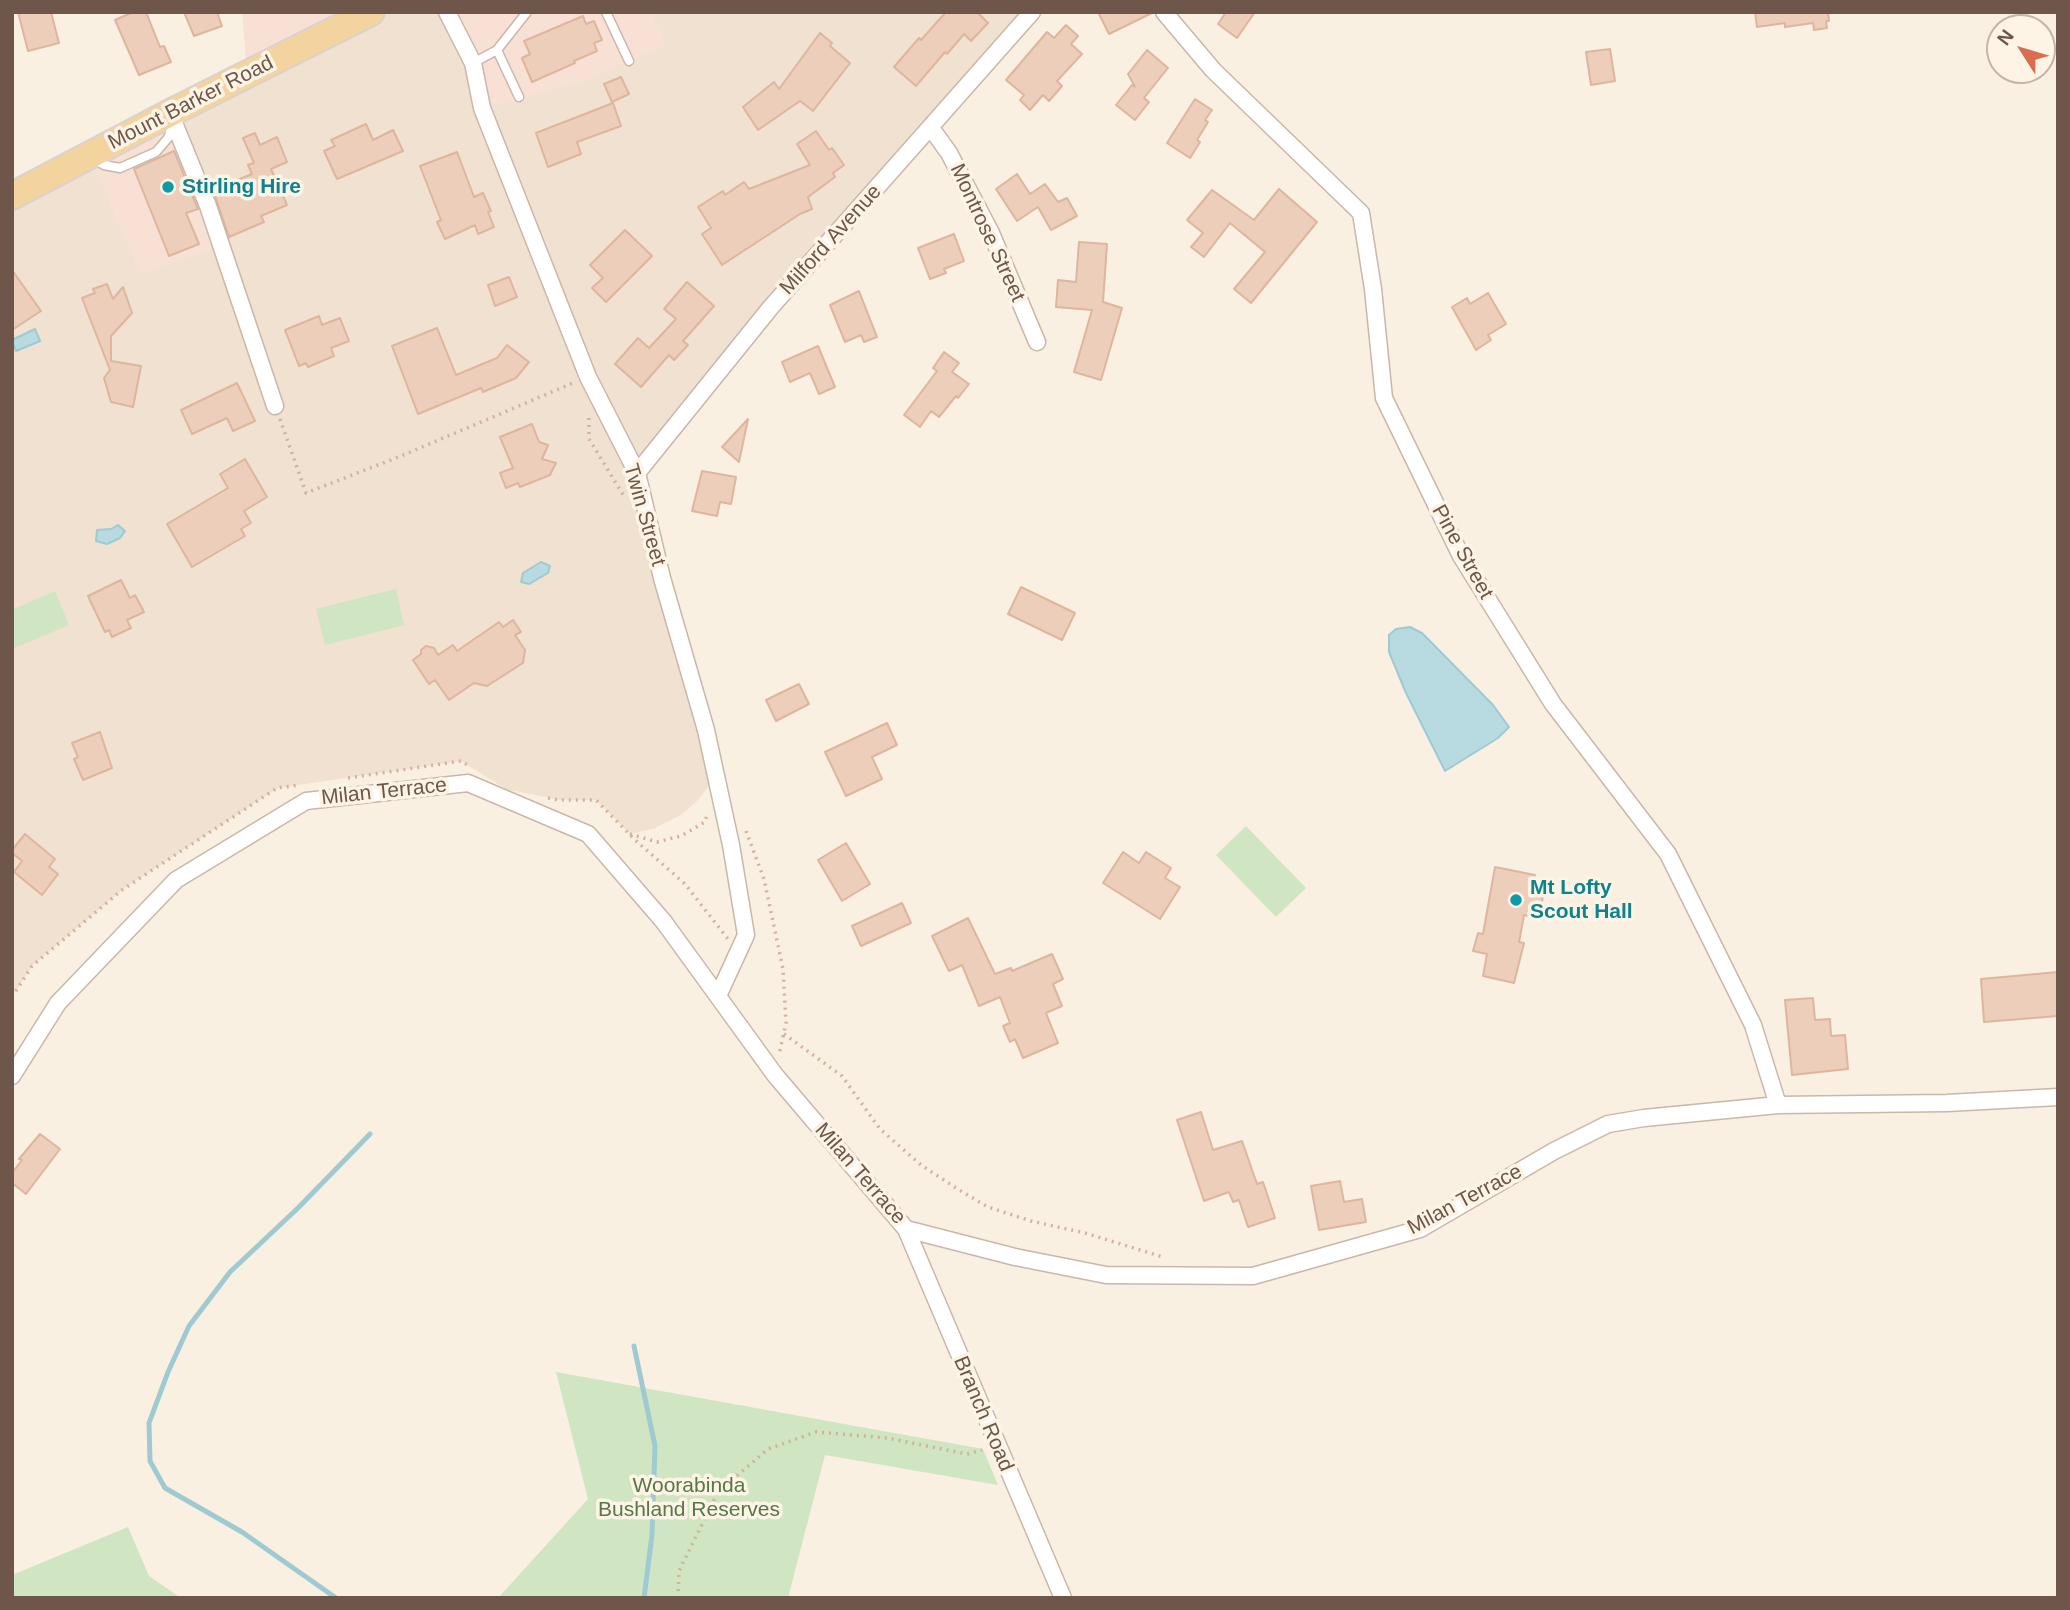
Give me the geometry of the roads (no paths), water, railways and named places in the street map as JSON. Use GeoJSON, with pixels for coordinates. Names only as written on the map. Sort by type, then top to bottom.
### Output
{"type":"FeatureCollection","features":[{"type":"Feature","properties":{"kind":"main road","name":"Mount Barker Road"},"geometry":{"type":"LineString","coordinates":[[12,196],[172,117],[371,12]]}},
{"type":"Feature","properties":{"kind":"street","name":"Twin Street"},"geometry":{"type":"LineString","coordinates":[[447,12],[473,63],[482,108],[588,377],[636,473],[662,578],[706,730],[726,820],[746,935],[718,996]]}},
{"type":"Feature","properties":{"kind":"street","name":"Milford Avenue"},"geometry":{"type":"LineString","coordinates":[[636,473],[771,307],[1032,12]]}},
{"type":"Feature","properties":{"kind":"street","name":"Pine Street"},"geometry":{"type":"LineString","coordinates":[[1164,12],[1213,70],[1361,213],[1373,289],[1384,398],[1461,556],[1553,704],[1668,854],[1753,1025],[1778,1105]]}},
{"type":"Feature","properties":{"kind":"street"},"geometry":{"type":"LineString","coordinates":[[172,117],[208,206],[275,406]]}},
{"type":"Feature","properties":{"kind":"street","name":"Montrose Street"},"geometry":{"type":"LineString","coordinates":[[931,128],[949,153],[991,233],[1037,342]]}},
{"type":"Feature","properties":{"kind":"street","name":"Milan Terrace"},"geometry":{"type":"LineString","coordinates":[[12,1076],[58,1003],[176,880],[306,801],[468,783],[588,834],[664,922],[775,1075],[905,1229],[1015,1257],[1106,1275],[1253,1276],[1420,1229],[1554,1151],[1608,1124],[1778,1105],[1947,1103],[2058,1097]]}},
{"type":"Feature","properties":{"kind":"street","name":"Branch Road"},"geometry":{"type":"LineString","coordinates":[[905,1229],[1063,1598]]}},
{"type":"Feature","properties":{"kind":"lane"},"geometry":{"type":"LineString","coordinates":[[473,63],[497,50],[527,12]]}},
{"type":"Feature","properties":{"kind":"lane"},"geometry":{"type":"LineString","coordinates":[[606,12],[629,61]]}},
{"type":"Feature","properties":{"kind":"lane"},"geometry":{"type":"LineString","coordinates":[[497,50],[519,97]]}},
{"type":"Feature","properties":{"kind":"water"},"geometry":{"type":"Polygon","coordinates":[[[35,329],[40,341],[16,351],[12,340],[35,329]]]}},
{"type":"Feature","properties":{"kind":"water"},"geometry":{"type":"Polygon","coordinates":[[[118,525],[125,531],[120,538],[107,544],[96,541],[97,530],[111,529],[118,525]]]}},
{"type":"Feature","properties":{"kind":"water"},"geometry":{"type":"Polygon","coordinates":[[[541,562],[550,566],[548,573],[529,584],[521,582],[523,573],[541,562]]]}},
{"type":"Feature","properties":{"kind":"water"},"geometry":{"type":"Polygon","coordinates":[[[1410,627],[1422,633],[1493,705],[1509,727],[1498,738],[1445,771],[1389,652],[1389,635],[1396,629],[1410,627]]]}},
{"type":"Feature","properties":{"kind":"waterway"},"geometry":{"type":"LineString","coordinates":[[336,1598],[242,1532],[165,1488],[150,1461],[149,1423],[189,1326],[230,1272],[298,1208],[370,1134]]}},
{"type":"Feature","properties":{"kind":"waterway"},"geometry":{"type":"LineString","coordinates":[[634,1346],[655,1446],[652,1535],[644,1598]]}},
{"type":"Feature","properties":{"kind":"place","name":"Stirling Hire"},"geometry":{"type":"Point","coordinates":[168,187]}},
{"type":"Feature","properties":{"kind":"place","name":"Mt Lofty Scout Hall"},"geometry":{"type":"Point","coordinates":[1516,900]}},
{"type":"Feature","properties":{"kind":"park label","name":"Woorabinda Bushland Reserves"},"geometry":{"type":"Point","coordinates":[689,1498]}}]}
